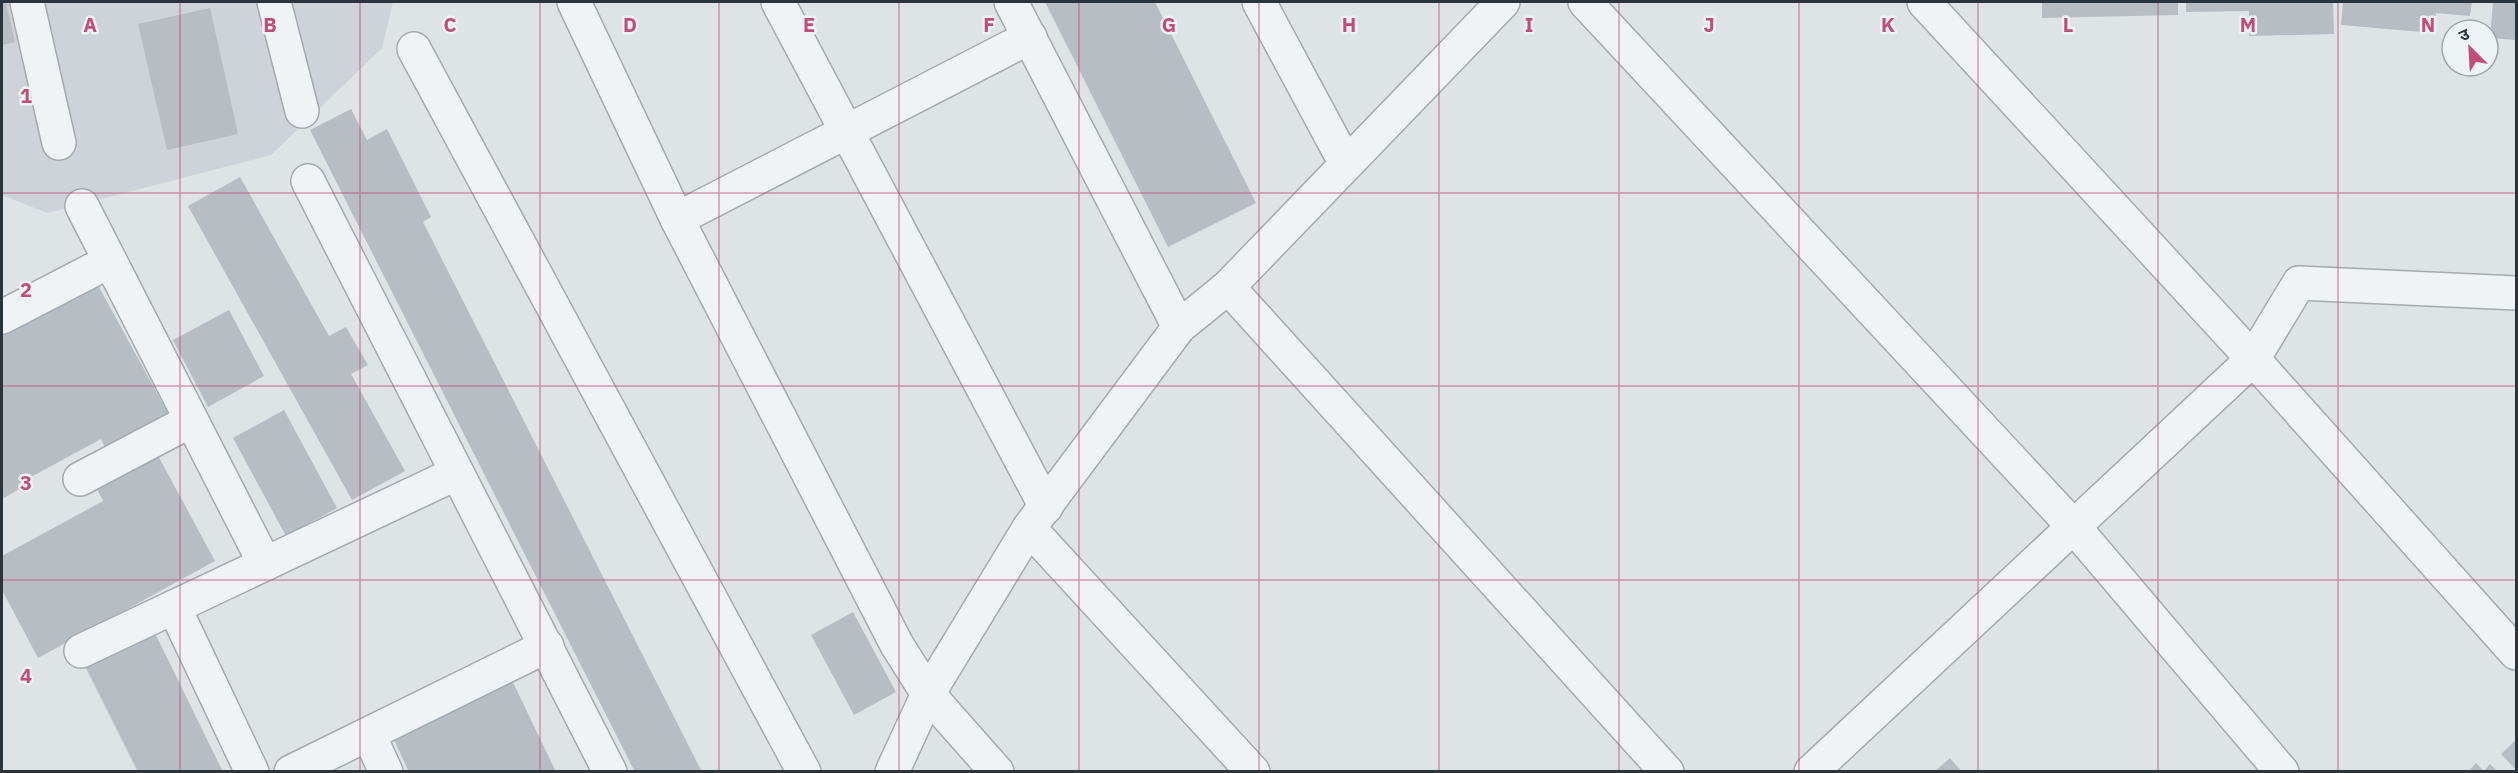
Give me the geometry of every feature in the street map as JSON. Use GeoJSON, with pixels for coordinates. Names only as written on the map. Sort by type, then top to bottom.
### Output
{"type":"FeatureCollection","features":[{"type":"Feature","properties":{"kind":"street"},"geometry":{"type":"LineString","coordinates":[[27,2],[59,143]]}},
{"type":"Feature","properties":{"kind":"street"},"geometry":{"type":"LineString","coordinates":[[274,2],[302,111]]}},
{"type":"Feature","properties":{"kind":"street"},"geometry":{"type":"LineString","coordinates":[[574,2],[677,219],[897,645],[928,694],[997,771]]}},
{"type":"Feature","properties":{"kind":"street"},"geometry":{"type":"LineString","coordinates":[[778,2],[847,131],[1037,518],[1253,771]]}},
{"type":"Feature","properties":{"kind":"street"},"geometry":{"type":"LineString","coordinates":[[1011,2],[1179,327]]}},
{"type":"Feature","properties":{"kind":"street"},"geometry":{"type":"LineString","coordinates":[[1259,2],[1346,164]]}},
{"type":"Feature","properties":{"kind":"street"},"geometry":{"type":"LineString","coordinates":[[892,771],[928,694],[1037,518],[1179,327],[1228,287],[1503,2]]}},
{"type":"Feature","properties":{"kind":"street"},"geometry":{"type":"LineString","coordinates":[[1585,2],[2074,526],[2283,771]]}},
{"type":"Feature","properties":{"kind":"street"},"geometry":{"type":"LineString","coordinates":[[1924,2],[2253,359],[2517,653]]}},
{"type":"Feature","properties":{"kind":"street"},"geometry":{"type":"LineString","coordinates":[[677,219],[1030,37]]}},
{"type":"Feature","properties":{"kind":"street"},"geometry":{"type":"LineString","coordinates":[[414,49],[804,771]]}},
{"type":"Feature","properties":{"kind":"street"},"geometry":{"type":"LineString","coordinates":[[308,181],[610,771]]}},
{"type":"Feature","properties":{"kind":"street"},"geometry":{"type":"LineString","coordinates":[[82,206],[190,422],[265,564]]}},
{"type":"Feature","properties":{"kind":"street"},"geometry":{"type":"LineString","coordinates":[[2,317],[110,261]]}},
{"type":"Feature","properties":{"kind":"street"},"geometry":{"type":"LineString","coordinates":[[1813,771],[2253,359],[2299,284],[2517,293]]}},
{"type":"Feature","properties":{"kind":"street"},"geometry":{"type":"LineString","coordinates":[[1228,287],[1667,771]]}},
{"type":"Feature","properties":{"kind":"street"},"geometry":{"type":"LineString","coordinates":[[80,479],[190,422]]}},
{"type":"Feature","properties":{"kind":"street"},"geometry":{"type":"LineString","coordinates":[[81,651],[457,473]]}},
{"type":"Feature","properties":{"kind":"street"},"geometry":{"type":"LineString","coordinates":[[174,608],[252,771]]}},
{"type":"Feature","properties":{"kind":"street"},"geometry":{"type":"LineString","coordinates":[[291,771],[369,735],[546,646]]}},
{"type":"Feature","properties":{"kind":"street"},"geometry":{"type":"LineString","coordinates":[[369,735],[386,771]]}},
{"type":"Feature","properties":{"kind":"shaded area"},"geometry":{"type":"Polygon","coordinates":[[[2,2],[393,2],[382,48],[271,155],[47,213],[2,195],[2,2]]]}},
{"type":"Feature","properties":{"kind":"building"},"geometry":{"type":"Polygon","coordinates":[[[2,2],[6,2],[15,42],[2,45],[2,2]]]}},
{"type":"Feature","properties":{"kind":"building"},"geometry":{"type":"Polygon","coordinates":[[[1045,2],[1155,2],[1256,203],[1168,247],[1045,2]]]}},
{"type":"Feature","properties":{"kind":"building"},"geometry":{"type":"Polygon","coordinates":[[[2042,2],[2178,2],[2178,15],[2042,18],[2042,2]]]}},
{"type":"Feature","properties":{"kind":"building"},"geometry":{"type":"Polygon","coordinates":[[[2186,2],[2333,2],[2334,34],[2249,36],[2249,11],[2186,12],[2186,2]]]}},
{"type":"Feature","properties":{"kind":"building"},"geometry":{"type":"Polygon","coordinates":[[[2343,2],[2472,2],[2470,16],[2436,13],[2434,33],[2341,25],[2343,2]]]}},
{"type":"Feature","properties":{"kind":"building"},"geometry":{"type":"Polygon","coordinates":[[[2493,2],[2516,2],[2516,40],[2500,39],[2500,18],[2492,18],[2493,2]]]}},
{"type":"Feature","properties":{"kind":"building"},"geometry":{"type":"Polygon","coordinates":[[[210,8],[238,134],[167,150],[138,24],[210,8]]]}},
{"type":"Feature","properties":{"kind":"building"},"geometry":{"type":"Polygon","coordinates":[[[351,109],[367,140],[387,129],[431,217],[423,222],[702,772],[635,772],[310,130],[351,109]]]}},
{"type":"Feature","properties":{"kind":"building"},"geometry":{"type":"Polygon","coordinates":[[[240,177],[329,336],[346,327],[368,365],[351,374],[405,471],[352,500],[188,206],[240,177]]]}},
{"type":"Feature","properties":{"kind":"building"},"geometry":{"type":"Polygon","coordinates":[[[94,278],[169,415],[106,449],[101,439],[18,484],[21,488],[2,499],[2,328],[94,278]]]}},
{"type":"Feature","properties":{"kind":"building"},"geometry":{"type":"Polygon","coordinates":[[[229,310],[264,376],[208,407],[173,340],[229,310]]]}},
{"type":"Feature","properties":{"kind":"building"},"geometry":{"type":"Polygon","coordinates":[[[284,410],[337,508],[286,536],[233,438],[284,410]]]}},
{"type":"Feature","properties":{"kind":"building"},"geometry":{"type":"Polygon","coordinates":[[[156,452],[215,561],[38,658],[2,590],[2,556],[103,501],[95,485],[156,452]]]}},
{"type":"Feature","properties":{"kind":"building"},"geometry":{"type":"Polygon","coordinates":[[[853,612],[896,692],[854,715],[811,635],[853,612]]]}},
{"type":"Feature","properties":{"kind":"building"},"geometry":{"type":"Polygon","coordinates":[[[153,629],[223,772],[138,772],[84,664],[153,629]]]}},
{"type":"Feature","properties":{"kind":"building"},"geometry":{"type":"Polygon","coordinates":[[[509,674],[556,772],[409,772],[390,731],[509,674]]]}},
{"type":"Feature","properties":{"kind":"building"},"geometry":{"type":"Polygon","coordinates":[[[2516,740],[2516,770],[2501,754],[2516,740]]]}},
{"type":"Feature","properties":{"kind":"building"},"geometry":{"type":"Polygon","coordinates":[[[1950,758],[1962,772],[1934,772],[1950,758]]]}},
{"type":"Feature","properties":{"kind":"building"},"geometry":{"type":"Polygon","coordinates":[[[2476,763],[2484,771],[2490,764],[2498,772],[2468,772],[2476,763]]]}}]}
